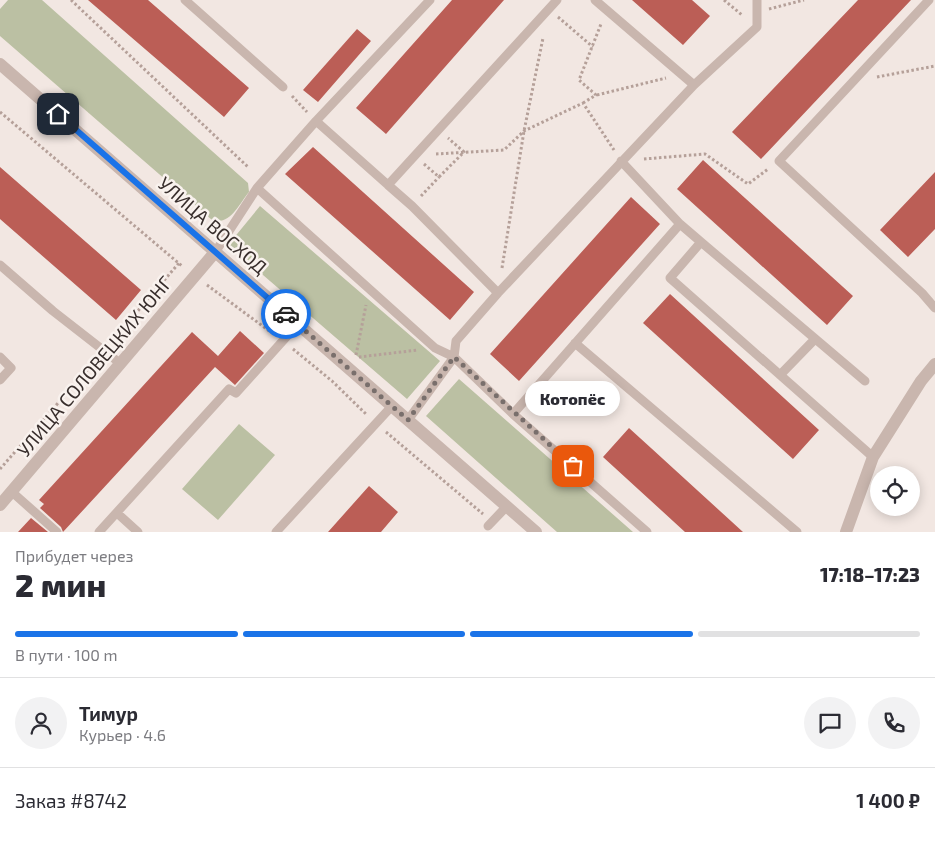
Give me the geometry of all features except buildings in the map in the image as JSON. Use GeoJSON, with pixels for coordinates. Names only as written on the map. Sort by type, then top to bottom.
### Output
{"type":"FeatureCollection","features":[{"type":"Feature","properties":{"kind":"street","name":"УЛИЦА ВОСХОД"},"geometry":{"type":"LineString","coordinates":[[0,64],[536,532]]}},
{"type":"Feature","properties":{"kind":"street","name":"УЛИЦА СОЛОВЕЦКИХ ЮНГ"},"geometry":{"type":"LineString","coordinates":[[0,505],[216,251]]}},
{"type":"Feature","properties":{"kind":"street"},"geometry":{"type":"LineString","coordinates":[[846,532],[873,457],[921,381],[935,364]]}},
{"type":"Feature","properties":{"kind":"lane"},"geometry":{"type":"LineString","coordinates":[[185,0],[283,87]]}},
{"type":"Feature","properties":{"kind":"lane"},"geometry":{"type":"LineString","coordinates":[[216,251],[257,188],[316,121],[430,0]]}},
{"type":"Feature","properties":{"kind":"lane"},"geometry":{"type":"LineString","coordinates":[[388,185],[557,0]]}},
{"type":"Feature","properties":{"kind":"lane"},"geometry":{"type":"LineString","coordinates":[[594,0],[684,74],[694,85]]}},
{"type":"Feature","properties":{"kind":"lane"},"geometry":{"type":"LineString","coordinates":[[408,420],[454,357],[456,341],[498,293],[694,85],[756,27],[757,0]]}},
{"type":"Feature","properties":{"kind":"lane"},"geometry":{"type":"LineString","coordinates":[[929,0],[850,82],[779,161],[922,293],[935,308]]}},
{"type":"Feature","properties":{"kind":"lane"},"geometry":{"type":"LineString","coordinates":[[316,121],[412,206],[498,293]]}},
{"type":"Feature","properties":{"kind":"lane"},"geometry":{"type":"LineString","coordinates":[[621,161],[680,224],[865,381]]}},
{"type":"Feature","properties":{"kind":"lane"},"geometry":{"type":"LineString","coordinates":[[257,188],[435,348],[454,357],[513,414],[647,532]]}},
{"type":"Feature","properties":{"kind":"lane"},"geometry":{"type":"LineString","coordinates":[[513,414],[680,224]]}},
{"type":"Feature","properties":{"kind":"lane"},"geometry":{"type":"LineString","coordinates":[[701,242],[670,278],[873,457]]}},
{"type":"Feature","properties":{"kind":"lane"},"geometry":{"type":"LineString","coordinates":[[0,265],[53,311],[121,364]]}},
{"type":"Feature","properties":{"kind":"lane"},"geometry":{"type":"LineString","coordinates":[[99,532],[229,389],[236,393],[298,325]]}},
{"type":"Feature","properties":{"kind":"lane"},"geometry":{"type":"LineString","coordinates":[[780,375],[815,339]]}},
{"type":"Feature","properties":{"kind":"lane"},"geometry":{"type":"LineString","coordinates":[[575,343],[797,532]]}},
{"type":"Feature","properties":{"kind":"lane"},"geometry":{"type":"LineString","coordinates":[[0,357],[11,368],[0,380]]}},
{"type":"Feature","properties":{"kind":"lane"},"geometry":{"type":"LineString","coordinates":[[276,532],[392,406]]}},
{"type":"Feature","properties":{"kind":"lane"},"geometry":{"type":"LineString","coordinates":[[12,492],[56,532]]}},
{"type":"Feature","properties":{"kind":"lane"},"geometry":{"type":"LineString","coordinates":[[490,524],[507,506]]}},
{"type":"Feature","properties":{"kind":"lane"},"geometry":{"type":"LineString","coordinates":[[117,513],[138,532]]}},
{"type":"Feature","properties":{"kind":"path"},"geometry":{"type":"LineString","coordinates":[[71,0],[248,167]]}},
{"type":"Feature","properties":{"kind":"path"},"geometry":{"type":"LineString","coordinates":[[724,0],[756,27],[766,10],[804,0]]}},
{"type":"Feature","properties":{"kind":"path"},"geometry":{"type":"LineString","coordinates":[[498,293],[524,130],[548,9],[593,47]]}},
{"type":"Feature","properties":{"kind":"path"},"geometry":{"type":"LineString","coordinates":[[596,95],[579,80],[593,47],[605,9]]}},
{"type":"Feature","properties":{"kind":"path"},"geometry":{"type":"LineString","coordinates":[[850,82],[935,66]]}},
{"type":"Feature","properties":{"kind":"path"},"geometry":{"type":"LineString","coordinates":[[414,155],[504,150],[524,130],[583,103],[596,95],[684,74]]}},
{"type":"Feature","properties":{"kind":"path"},"geometry":{"type":"LineString","coordinates":[[283,87],[316,121]]}},
{"type":"Feature","properties":{"kind":"path"},"geometry":{"type":"LineString","coordinates":[[583,103],[621,161],[705,154],[748,184],[779,161]]}},
{"type":"Feature","properties":{"kind":"path"},"geometry":{"type":"LineString","coordinates":[[0,112],[171,256]]}},
{"type":"Feature","properties":{"kind":"path"},"geometry":{"type":"LineString","coordinates":[[438,129],[464,152]]}},
{"type":"Feature","properties":{"kind":"path"},"geometry":{"type":"LineString","coordinates":[[412,206],[464,152]]}},
{"type":"Feature","properties":{"kind":"path"},"geometry":{"type":"LineString","coordinates":[[414,155],[439,177]]}},
{"type":"Feature","properties":{"kind":"path"},"geometry":{"type":"LineString","coordinates":[[0,469],[179,263]]}},
{"type":"Feature","properties":{"kind":"path"},"geometry":{"type":"LineString","coordinates":[[369,289],[356,357],[435,348]]}},
{"type":"Feature","properties":{"kind":"path"},"geometry":{"type":"LineString","coordinates":[[376,424],[490,524]]}},
{"type":"Feature","properties":{"kind":"green space"},"geometry":{"type":"Polygon","coordinates":[[[8,0],[42,0],[248,183],[249,192],[233,213],[224,220],[212,220],[0,36],[0,9],[8,0]]]}},
{"type":"Feature","properties":{"kind":"green space"},"geometry":{"type":"Polygon","coordinates":[[[260,206],[440,361],[407,399],[228,245],[260,206]]]}},
{"type":"Feature","properties":{"kind":"green space"},"geometry":{"type":"Polygon","coordinates":[[[459,379],[633,532],[557,532],[426,416],[459,379]]]}},
{"type":"Feature","properties":{"kind":"green space"},"geometry":{"type":"Polygon","coordinates":[[[239,424],[275,455],[218,520],[182,489],[239,424]]]}},
{"type":"Feature","properties":{"kind":"way so far"},"geometry":{"type":"LineString","coordinates":[[286,314],[408,420],[454,357],[513,414],[573,466]]}},
{"type":"Feature","properties":{"kind":"place","name":"Котопёс"},"geometry":{"type":"Point","coordinates":[573,466]}},
{"type":"Feature","properties":{"kind":"route"},"geometry":{"type":"LineString","coordinates":[[58,114],[286,314]]}}]}
